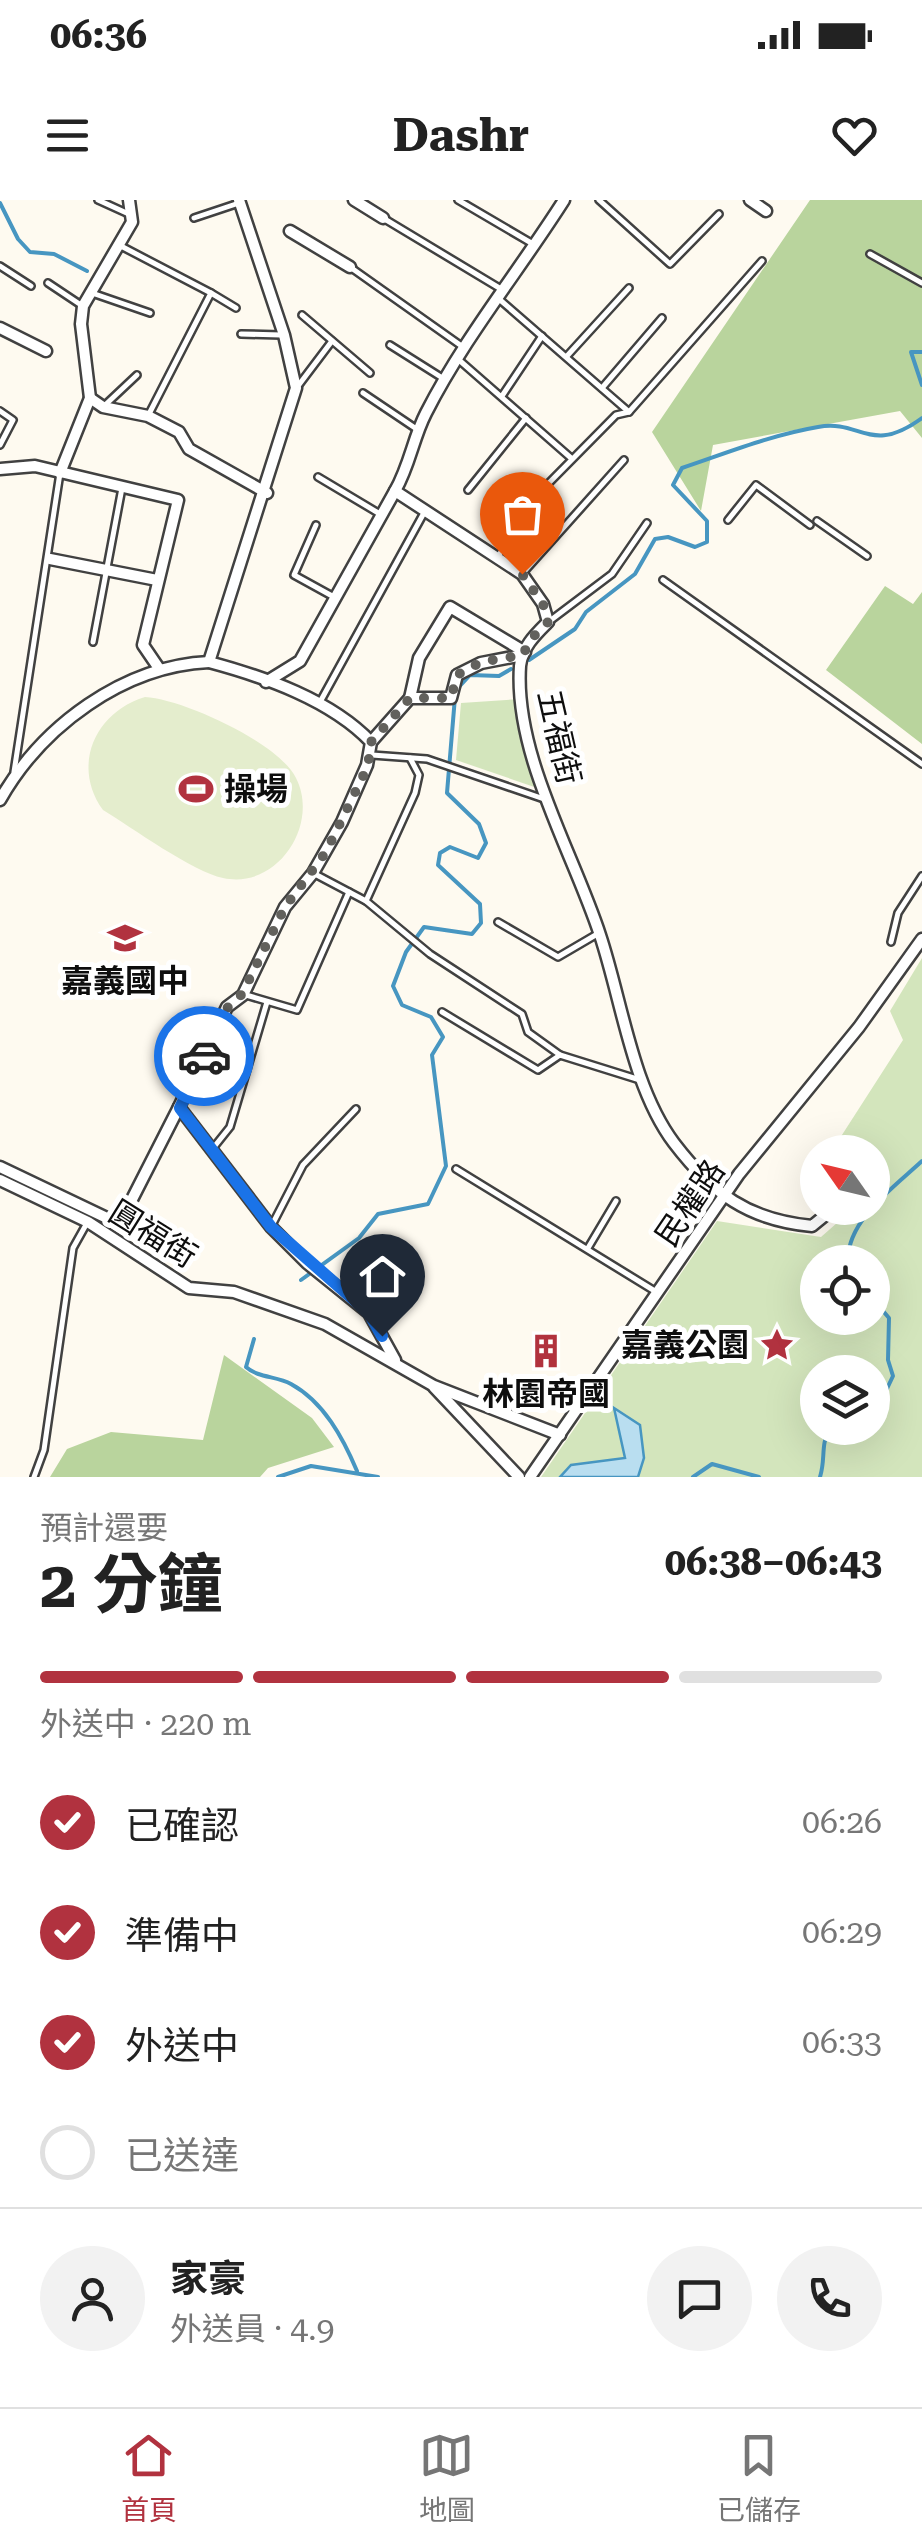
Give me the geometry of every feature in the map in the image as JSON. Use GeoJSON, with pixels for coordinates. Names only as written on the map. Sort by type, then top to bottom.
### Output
{"type":"FeatureCollection","features":[{"type":"Feature","properties":{"kind":"street"},"geometry":{"type":"LineString","coordinates":[[60,473],[90,398],[81,324],[83,306],[119,245],[131,215],[129,200]]}},
{"type":"Feature","properties":{"kind":"street"},"geometry":{"type":"LineString","coordinates":[[354,200],[382,218]]}},
{"type":"Feature","properties":{"kind":"street"},"geometry":{"type":"LineString","coordinates":[[266,682],[300,661],[408,467],[418,430],[456,359],[564,200]]}},
{"type":"Feature","properties":{"kind":"street"},"geometry":{"type":"LineString","coordinates":[[750,200],[766,211]]}},
{"type":"Feature","properties":{"kind":"street"},"geometry":{"type":"LineString","coordinates":[[209,662],[266,493],[296,388],[284,334],[241,201]]}},
{"type":"Feature","properties":{"kind":"street"},"geometry":{"type":"LineString","coordinates":[[290,231],[350,267]]}},
{"type":"Feature","properties":{"kind":"street"},"geometry":{"type":"LineString","coordinates":[[0,328],[46,350]]}},
{"type":"Feature","properties":{"kind":"street"},"geometry":{"type":"LineString","coordinates":[[90,398],[103,407],[148,416],[179,432],[189,449],[266,493]]}},
{"type":"Feature","properties":{"kind":"street"},"geometry":{"type":"LineString","coordinates":[[0,469],[35,466],[178,500],[144,645],[158,667]]}},
{"type":"Feature","properties":{"kind":"street"},"geometry":{"type":"LineString","coordinates":[[394,490],[522,574],[543,604],[548,622]]}},
{"type":"Feature","properties":{"kind":"street"},"geometry":{"type":"LineString","coordinates":[[50,559],[157,580]]}},
{"type":"Feature","properties":{"kind":"street"},"geometry":{"type":"LineString","coordinates":[[271,1227],[180,1108],[228,1007],[242,994],[285,907],[313,873],[342,822],[371,742],[410,698],[419,658],[450,607],[524,653]]}},
{"type":"Feature","properties":{"kind":"street","name":"五福街"},"geometry":{"type":"LineString","coordinates":[[548,622],[524,653],[521,699],[547,800],[600,932],[644,1080],[663,1126],[704,1179],[724,1196]]}},
{"type":"Feature","properties":{"kind":"street"},"geometry":{"type":"LineString","coordinates":[[410,698],[451,698],[457,675],[481,662],[524,653]]}},
{"type":"Feature","properties":{"kind":"street"},"geometry":{"type":"LineString","coordinates":[[0,800],[12,778],[98,697],[158,667],[209,662],[266,682],[318,704],[357,727],[371,742]]}},
{"type":"Feature","properties":{"kind":"street","name":"民權路"},"geometry":{"type":"LineString","coordinates":[[530,1477],[724,1196],[922,939]]}},
{"type":"Feature","properties":{"kind":"street","name":"圓福街"},"geometry":{"type":"LineString","coordinates":[[0,1167],[111,1220],[122,1216],[180,1108]]}},
{"type":"Feature","properties":{"kind":"street","name":"圓福街"},"geometry":{"type":"LineString","coordinates":[[0,1180],[88,1222],[189,1288],[234,1292],[325,1324],[395,1360],[434,1386],[560,1435]]}},
{"type":"Feature","properties":{"kind":"street"},"geometry":{"type":"LineString","coordinates":[[724,1196],[745,1211],[800,1223]]}},
{"type":"Feature","properties":{"kind":"street","name":"圓福街"},"geometry":{"type":"LineString","coordinates":[[271,1227],[307,1263],[369,1313],[395,1360]]}},
{"type":"Feature","properties":{"kind":"street","name":"圓福街"},"geometry":{"type":"LineString","coordinates":[[434,1386],[519,1477]]}},
{"type":"Feature","properties":{"kind":"lane"},"geometry":{"type":"LineString","coordinates":[[98,200],[131,215]]}},
{"type":"Feature","properties":{"kind":"lane"},"geometry":{"type":"LineString","coordinates":[[458,200],[535,245]]}},
{"type":"Feature","properties":{"kind":"lane"},"geometry":{"type":"LineString","coordinates":[[598,200],[670,264],[719,214]]}},
{"type":"Feature","properties":{"kind":"lane"},"geometry":{"type":"LineString","coordinates":[[194,218],[241,201]]}},
{"type":"Feature","properties":{"kind":"lane"},"geometry":{"type":"LineString","coordinates":[[382,218],[501,295],[629,412]]}},
{"type":"Feature","properties":{"kind":"lane"},"geometry":{"type":"LineString","coordinates":[[119,245],[236,308]]}},
{"type":"Feature","properties":{"kind":"lane"},"geometry":{"type":"LineString","coordinates":[[870,254],[922,283]]}},
{"type":"Feature","properties":{"kind":"lane"},"geometry":{"type":"LineString","coordinates":[[497,558],[539,493],[616,415],[629,412],[762,261]]}},
{"type":"Feature","properties":{"kind":"lane"},"geometry":{"type":"LineString","coordinates":[[0,266],[31,286]]}},
{"type":"Feature","properties":{"kind":"lane"},"geometry":{"type":"LineString","coordinates":[[350,267],[466,348]]}},
{"type":"Feature","properties":{"kind":"lane"},"geometry":{"type":"LineString","coordinates":[[48,282],[83,306]]}},
{"type":"Feature","properties":{"kind":"lane"},"geometry":{"type":"LineString","coordinates":[[566,357],[629,288]]}},
{"type":"Feature","properties":{"kind":"lane"},"geometry":{"type":"LineString","coordinates":[[92,293],[150,313]]}},
{"type":"Feature","properties":{"kind":"lane"},"geometry":{"type":"LineString","coordinates":[[148,416],[211,293]]}},
{"type":"Feature","properties":{"kind":"lane"},"geometry":{"type":"LineString","coordinates":[[302,316],[370,373]]}},
{"type":"Feature","properties":{"kind":"lane"},"geometry":{"type":"LineString","coordinates":[[601,388],[662,318]]}},
{"type":"Feature","properties":{"kind":"lane"},"geometry":{"type":"LineString","coordinates":[[241,334],[284,334]]}},
{"type":"Feature","properties":{"kind":"lane"},"geometry":{"type":"LineString","coordinates":[[502,396],[542,336]]}},
{"type":"Feature","properties":{"kind":"lane"},"geometry":{"type":"LineString","coordinates":[[296,388],[332,341]]}},
{"type":"Feature","properties":{"kind":"lane"},"geometry":{"type":"LineString","coordinates":[[390,345],[446,381]]}},
{"type":"Feature","properties":{"kind":"lane"},"geometry":{"type":"LineString","coordinates":[[456,359],[572,458]]}},
{"type":"Feature","properties":{"kind":"lane"},"geometry":{"type":"LineString","coordinates":[[103,407],[137,375]]}},
{"type":"Feature","properties":{"kind":"lane"},"geometry":{"type":"LineString","coordinates":[[362,394],[418,430]]}},
{"type":"Feature","properties":{"kind":"lane"},"geometry":{"type":"LineString","coordinates":[[0,411],[13,420],[0,445]]}},
{"type":"Feature","properties":{"kind":"lane"},"geometry":{"type":"LineString","coordinates":[[468,490],[526,418]]}},
{"type":"Feature","properties":{"kind":"lane"},"geometry":{"type":"LineString","coordinates":[[522,574],[624,460]]}},
{"type":"Feature","properties":{"kind":"lane"},"geometry":{"type":"LineString","coordinates":[[12,778],[50,559],[60,473]]}},
{"type":"Feature","properties":{"kind":"lane"},"geometry":{"type":"LineString","coordinates":[[318,477],[380,514]]}},
{"type":"Feature","properties":{"kind":"lane"},"geometry":{"type":"LineString","coordinates":[[728,520],[756,485],[867,556]]}},
{"type":"Feature","properties":{"kind":"lane"},"geometry":{"type":"LineString","coordinates":[[93,642],[123,487]]}},
{"type":"Feature","properties":{"kind":"lane"},"geometry":{"type":"LineString","coordinates":[[318,704],[425,511]]}},
{"type":"Feature","properties":{"kind":"lane"},"geometry":{"type":"LineString","coordinates":[[548,622],[612,574],[647,522]]}},
{"type":"Feature","properties":{"kind":"lane"},"geometry":{"type":"LineString","coordinates":[[316,525],[294,575],[334,598]]}},
{"type":"Feature","properties":{"kind":"lane"},"geometry":{"type":"LineString","coordinates":[[663,580],[922,764]]}},
{"type":"Feature","properties":{"kind":"lane"},"geometry":{"type":"LineString","coordinates":[[369,755],[410,757],[442,764],[547,800]]}},
{"type":"Feature","properties":{"kind":"lane"},"geometry":{"type":"LineString","coordinates":[[366,901],[415,793],[419,775],[410,757]]}},
{"type":"Feature","properties":{"kind":"lane"},"geometry":{"type":"LineString","coordinates":[[313,873],[366,901],[418,944],[522,1014],[528,1032],[560,1055],[644,1080]]}},
{"type":"Feature","properties":{"kind":"lane"},"geometry":{"type":"LineString","coordinates":[[891,942],[898,913],[922,876]]}},
{"type":"Feature","properties":{"kind":"lane"},"geometry":{"type":"LineString","coordinates":[[242,994],[297,1010],[349,892]]}},
{"type":"Feature","properties":{"kind":"lane"},"geometry":{"type":"LineString","coordinates":[[498,922],[558,957],[600,932]]}},
{"type":"Feature","properties":{"kind":"lane"},"geometry":{"type":"LineString","coordinates":[[212,1150],[230,1126],[267,1002]]}},
{"type":"Feature","properties":{"kind":"lane"},"geometry":{"type":"LineString","coordinates":[[442,1012],[538,1070],[560,1055]]}},
{"type":"Feature","properties":{"kind":"lane"},"geometry":{"type":"LineString","coordinates":[[271,1227],[303,1166],[356,1109]]}},
{"type":"Feature","properties":{"kind":"lane"},"geometry":{"type":"LineString","coordinates":[[456,1169],[659,1293]]}},
{"type":"Feature","properties":{"kind":"lane"},"geometry":{"type":"LineString","coordinates":[[588,1248],[616,1201]]}},
{"type":"Feature","properties":{"kind":"lane"},"geometry":{"type":"LineString","coordinates":[[34,1477],[44,1450],[73,1248],[88,1222]]}},
{"type":"Feature","properties":{"kind":"green space"},"geometry":{"type":"Polygon","coordinates":[[[810,200],[922,200],[922,438],[900,411],[713,445],[701,511],[652,432],[810,200]]]}},
{"type":"Feature","properties":{"kind":"green space"},"geometry":{"type":"Polygon","coordinates":[[[885,586],[913,604],[922,592],[922,744],[826,670],[885,586]]]}},
{"type":"Feature","properties":{"kind":"green space","name":"操場"},"geometry":{"type":"Polygon","coordinates":[[[145,697],[182,706],[228,725],[271,751],[286,765],[302,796],[302,815],[289,850],[276,864],[243,879],[210,874],[103,810],[89,776],[93,743],[113,715],[145,697]]]}},
{"type":"Feature","properties":{"kind":"green space"},"geometry":{"type":"Polygon","coordinates":[[[521,699],[543,790],[456,760],[461,703],[521,699]]]}},
{"type":"Feature","properties":{"kind":"green space","name":"嘉義公園"},"geometry":{"type":"Polygon","coordinates":[[[922,958],[922,1477],[541,1477],[717,1221],[821,1237],[835,1225],[890,1225],[890,1135],[842,1135],[903,1040],[890,1011],[922,958]]]}},
{"type":"Feature","properties":{"kind":"green space"},"geometry":{"type":"Polygon","coordinates":[[[224,1355],[312,1418],[334,1447],[268,1468],[260,1477],[50,1477],[67,1449],[111,1432],[203,1440],[224,1355]]]}},
{"type":"Feature","properties":{"kind":"water"},"geometry":{"type":"Polygon","coordinates":[[[614,1408],[640,1425],[644,1458],[638,1477],[560,1477],[571,1465],[625,1458],[614,1408]]]}},
{"type":"Feature","properties":{"kind":"waterway"},"geometry":{"type":"LineString","coordinates":[[0,203],[18,239],[30,252],[54,254],[87,271]]}},
{"type":"Feature","properties":{"kind":"waterway"},"geometry":{"type":"LineString","coordinates":[[922,352],[911,352],[922,385]]}},
{"type":"Feature","properties":{"kind":"waterway"},"geometry":{"type":"LineString","coordinates":[[529,660],[575,629],[586,612],[635,574],[655,539],[668,537],[695,547],[707,542],[707,521],[673,485],[682,468],[801,430],[833,426],[867,434],[890,434],[922,418]]}},
{"type":"Feature","properties":{"kind":"waterway"},"geometry":{"type":"LineString","coordinates":[[458,688],[470,675],[499,676],[511,669]]}},
{"type":"Feature","properties":{"kind":"waterway"},"geometry":{"type":"LineString","coordinates":[[301,1280],[359,1238],[378,1214],[428,1204],[446,1166],[432,1055],[443,1037],[431,1017],[402,1005],[393,986],[406,952],[424,927],[472,934],[481,923],[480,904],[438,865],[440,853],[450,847],[478,858],[486,843],[479,824],[447,793],[455,697]]}},
{"type":"Feature","properties":{"kind":"waterway"},"geometry":{"type":"LineString","coordinates":[[850,1245],[874,1206],[922,1161]]}},
{"type":"Feature","properties":{"kind":"waterway"},"geometry":{"type":"LineString","coordinates":[[888,1355],[889,1335]]}},
{"type":"Feature","properties":{"kind":"waterway"},"geometry":{"type":"LineString","coordinates":[[254,1339],[246,1367],[291,1384],[313,1401],[339,1434],[357,1471]]}},
{"type":"Feature","properties":{"kind":"waterway"},"geometry":{"type":"LineString","coordinates":[[890,1366],[890,1382]]}},
{"type":"Feature","properties":{"kind":"waterway"},"geometry":{"type":"LineString","coordinates":[[820,1477],[825,1445]]}},
{"type":"Feature","properties":{"kind":"waterway"},"geometry":{"type":"LineString","coordinates":[[693,1477],[712,1464],[759,1477]]}},
{"type":"Feature","properties":{"kind":"waterway"},"geometry":{"type":"LineString","coordinates":[[278,1477],[311,1466],[378,1477]]}},
{"type":"Feature","properties":{"kind":"way so far"},"geometry":{"type":"LineString","coordinates":[[204,1056],[228,1007],[242,994],[285,907],[313,873],[342,822],[368,766],[371,742],[410,698],[451,698],[457,675],[481,662],[523,655],[530,640],[548,622],[543,604],[522,574]]}},
{"type":"Feature","properties":{"kind":"place","name":"操場"},"geometry":{"type":"Point","coordinates":[196,789]}},
{"type":"Feature","properties":{"kind":"place","name":"嘉義國中"},"geometry":{"type":"Point","coordinates":[125,938]}},
{"type":"Feature","properties":{"kind":"place","name":"嘉義公園"},"geometry":{"type":"Point","coordinates":[777,1345]}},
{"type":"Feature","properties":{"kind":"place","name":"林園帝國"},"geometry":{"type":"Point","coordinates":[546,1351]}},
{"type":"Feature","properties":{"kind":"route"},"geometry":{"type":"LineString","coordinates":[[204,1056],[180,1108],[271,1227],[307,1263],[369,1313],[382,1336]]}}]}
